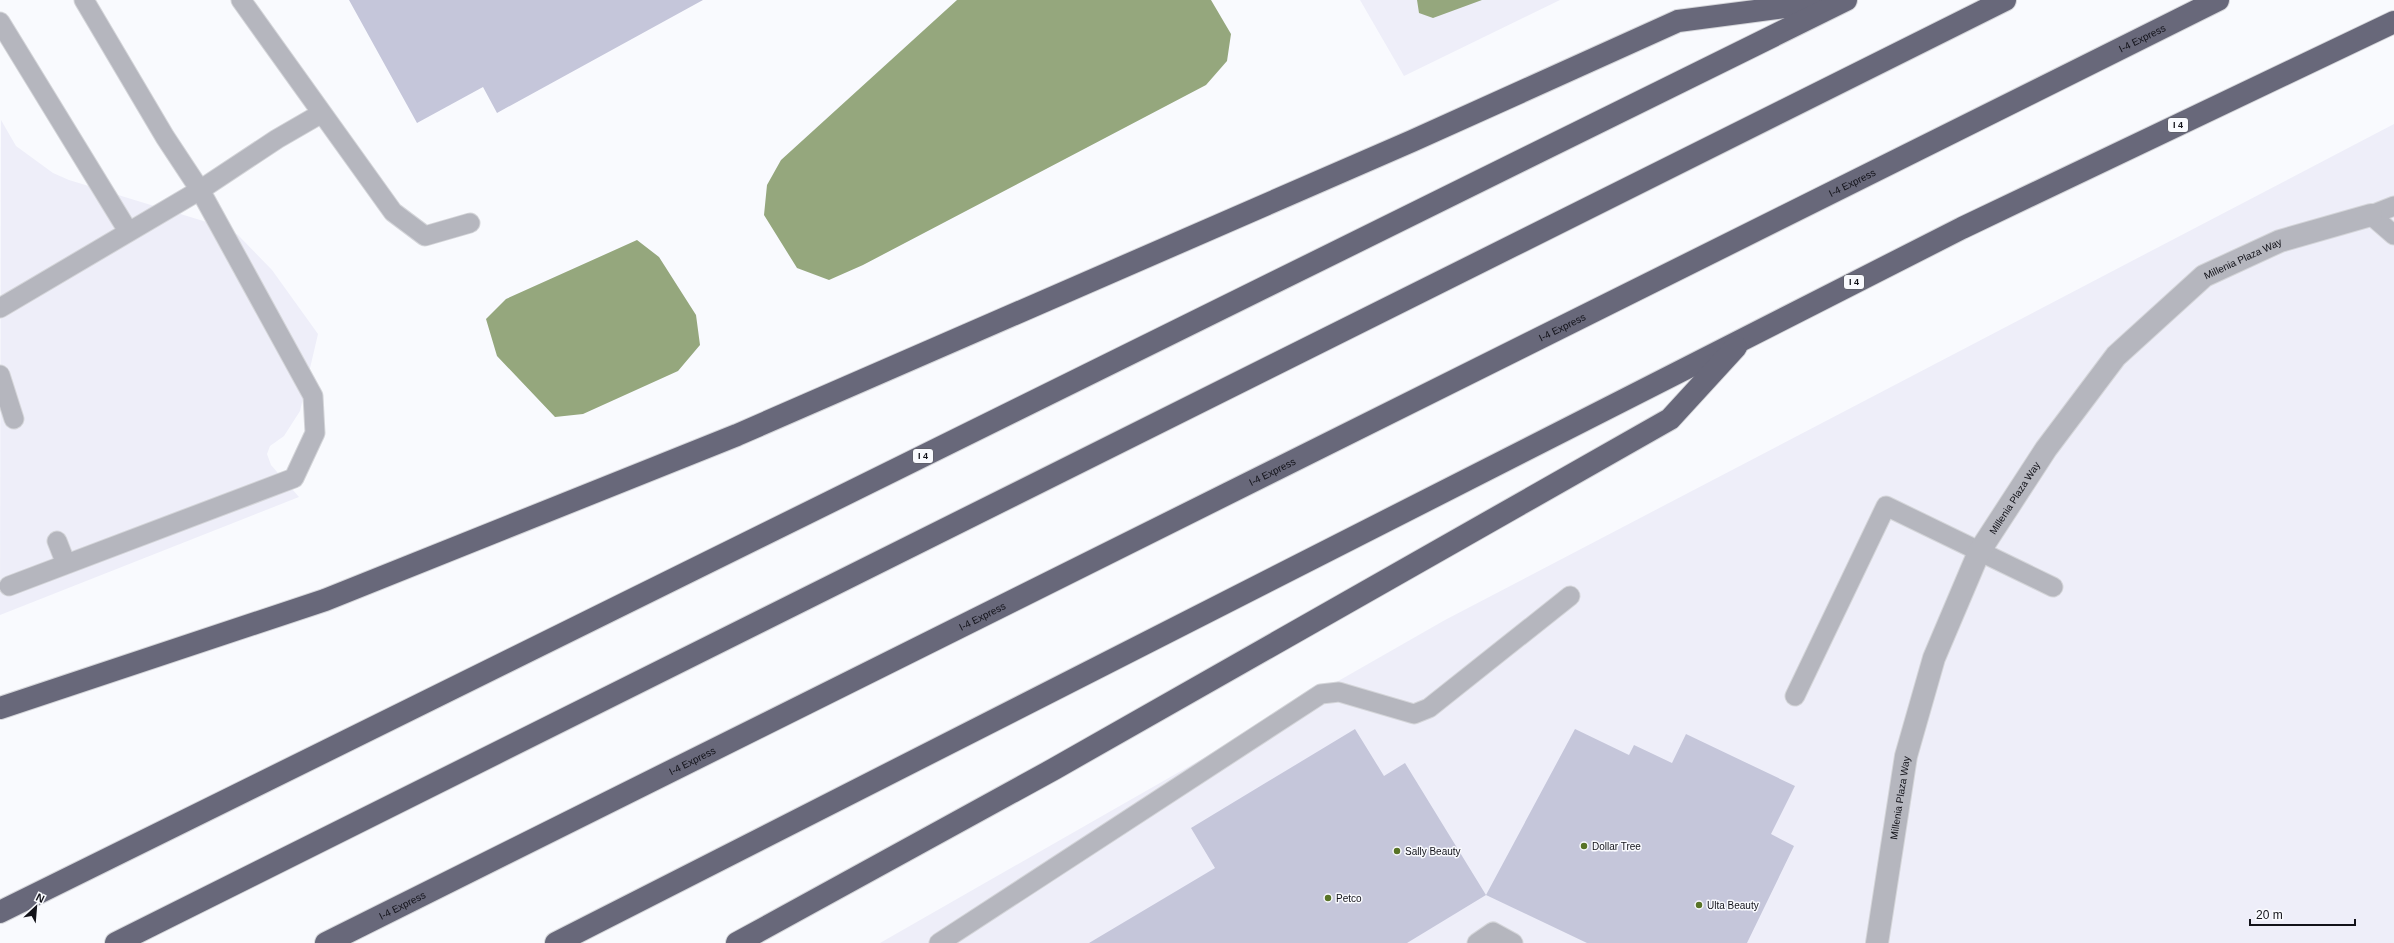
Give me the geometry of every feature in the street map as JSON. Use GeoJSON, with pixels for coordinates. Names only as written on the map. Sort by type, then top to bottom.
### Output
{"type":"FeatureCollection","features":[{"type":"Feature","properties":{"kind":"highway"},"geometry":{"type":"LineString","coordinates":[[0,708],[325,600],[737,435],[1412,141],[1678,21],[1837,0]]}},
{"type":"Feature","properties":{"kind":"highway","name":"I 4"},"geometry":{"type":"LineString","coordinates":[[0,912],[1846,0]]}},
{"type":"Feature","properties":{"kind":"highway"},"geometry":{"type":"LineString","coordinates":[[116,943],[2005,0]]}},
{"type":"Feature","properties":{"kind":"highway","name":"I-4 Express"},"geometry":{"type":"LineString","coordinates":[[326,943],[2218,0]]}},
{"type":"Feature","properties":{"kind":"highway","name":"I 4"},"geometry":{"type":"LineString","coordinates":[[556,943],[1746,336],[1969,224],[2394,22]]}},
{"type":"Feature","properties":{"kind":"highway"},"geometry":{"type":"LineString","coordinates":[[737,943],[1054,769],[1670,420],[1746,336]]}},
{"type":"Feature","properties":{"kind":"street","name":"Millenia Plaza Way"},"geometry":{"type":"LineString","coordinates":[[1877,943],[1906,756],[1934,658],[1979,552],[2046,449],[2116,356],[2204,276],[2280,240],[2371,215]]}},
{"type":"Feature","properties":{"kind":"lane"},"geometry":{"type":"LineString","coordinates":[[9,586],[294,478],[315,433],[313,396],[200,190],[165,137],[84,0]]}},
{"type":"Feature","properties":{"kind":"lane"},"geometry":{"type":"LineString","coordinates":[[241,0],[393,212],[425,236],[470,223]]}},
{"type":"Feature","properties":{"kind":"lane"},"geometry":{"type":"LineString","coordinates":[[0,22],[128,231]]}},
{"type":"Feature","properties":{"kind":"lane"},"geometry":{"type":"LineString","coordinates":[[0,308],[128,231],[200,190],[277,139],[322,114]]}},
{"type":"Feature","properties":{"kind":"lane"},"geometry":{"type":"LineString","coordinates":[[2394,206],[2371,215],[2394,235]]}},
{"type":"Feature","properties":{"kind":"lane"},"geometry":{"type":"LineString","coordinates":[[0,374],[14,419]]}},
{"type":"Feature","properties":{"kind":"lane"},"geometry":{"type":"LineString","coordinates":[[1796,696],[1886,506],[2053,587]]}},
{"type":"Feature","properties":{"kind":"lane"},"geometry":{"type":"LineString","coordinates":[[57,541],[66,564]]}},
{"type":"Feature","properties":{"kind":"lane"},"geometry":{"type":"LineString","coordinates":[[939,943],[1321,694],[1339,692],[1414,714],[1429,708],[1570,596]]}},
{"type":"Feature","properties":{"kind":"lane"},"geometry":{"type":"LineString","coordinates":[[1477,943],[1493,932],[1514,943]]}},
{"type":"Feature","properties":{"kind":"shaded area"},"geometry":{"type":"Polygon","coordinates":[[[957,0],[1211,0],[1231,34],[1227,61],[1206,85],[863,265],[829,280],[797,268],[764,215],[767,185],[781,160],[957,0]]]}},
{"type":"Feature","properties":{"kind":"shaded area"},"geometry":{"type":"Polygon","coordinates":[[[1360,0],[1560,0],[1404,76],[1360,0]]]}},
{"type":"Feature","properties":{"kind":"shaded area"},"geometry":{"type":"Polygon","coordinates":[[[1417,0],[1482,0],[1433,18],[1419,13],[1417,0]]]}},
{"type":"Feature","properties":{"kind":"shaded area"},"geometry":{"type":"Polygon","coordinates":[[[1,120],[16,146],[53,173],[69,180],[223,227],[238,235],[272,270],[318,334],[300,411],[284,436],[270,446],[267,454],[271,465],[299,497],[0,615],[1,120]]]}},
{"type":"Feature","properties":{"kind":"shaded area"},"geometry":{"type":"Polygon","coordinates":[[[2394,124],[2394,943],[880,943],[1445,620],[2394,124]]]}},
{"type":"Feature","properties":{"kind":"shaded area"},"geometry":{"type":"Polygon","coordinates":[[[637,240],[659,257],[696,315],[700,345],[678,371],[583,414],[555,417],[497,356],[486,319],[506,299],[637,240]]]}},
{"type":"Feature","properties":{"kind":"building"},"geometry":{"type":"Polygon","coordinates":[[[349,0],[703,0],[497,113],[483,87],[417,123],[349,0]]]}},
{"type":"Feature","properties":{"kind":"building"},"geometry":{"type":"Polygon","coordinates":[[[1355,729],[1384,776],[1405,763],[1486,895],[1407,943],[1089,943],[1215,868],[1191,828],[1355,729]]]}},
{"type":"Feature","properties":{"kind":"building"},"geometry":{"type":"Polygon","coordinates":[[[1575,729],[1629,755],[1634,745],[1672,763],[1686,734],[1795,786],[1771,834],[1794,846],[1747,943],[1587,943],[1486,895],[1575,729]]]}},
{"type":"Feature","properties":{"kind":"place","name":"Dollar Tree"},"geometry":{"type":"Point","coordinates":[1584,846]}},
{"type":"Feature","properties":{"kind":"place","name":"Sally Beauty"},"geometry":{"type":"Point","coordinates":[1397,851]}},
{"type":"Feature","properties":{"kind":"place","name":"Petco"},"geometry":{"type":"Point","coordinates":[1328,898]}},
{"type":"Feature","properties":{"kind":"place","name":"Ulta Beauty"},"geometry":{"type":"Point","coordinates":[1699,905]}}]}
